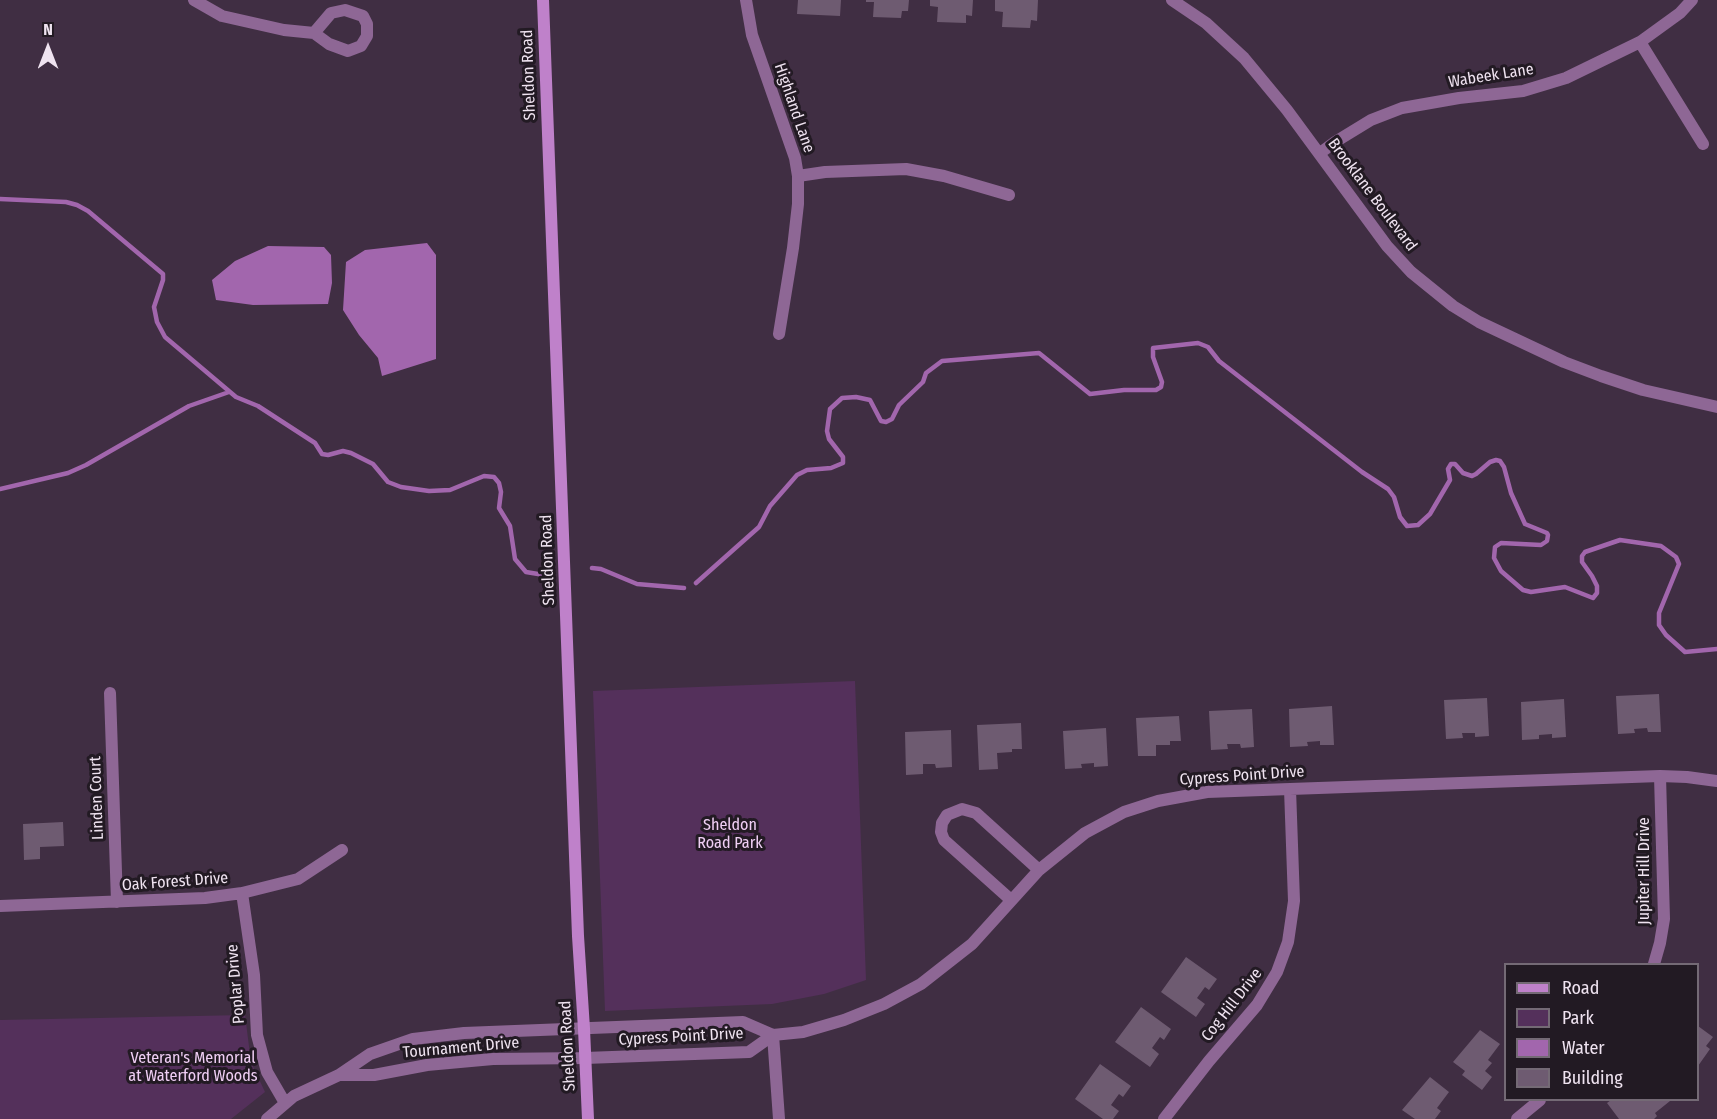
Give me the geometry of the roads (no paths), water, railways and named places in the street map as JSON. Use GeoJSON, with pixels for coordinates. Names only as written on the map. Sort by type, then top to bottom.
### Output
{"type":"FeatureCollection","features":[{"type":"Feature","properties":{"kind":"main road","name":"Sheldon Road"},"geometry":{"type":"LineString","coordinates":[[543,0],[578,936],[588,1119]]}},
{"type":"Feature","properties":{"kind":"street"},"geometry":{"type":"LineString","coordinates":[[194,0],[222,16],[284,30],[314,33]]}},
{"type":"Feature","properties":{"kind":"street","name":"Highland Lane"},"geometry":{"type":"LineString","coordinates":[[746,0],[752,35],[795,158],[798,176],[796,226],[779,334]]}},
{"type":"Feature","properties":{"kind":"street","name":"Brooklane Boulevard"},"geometry":{"type":"LineString","coordinates":[[1172,0],[1206,23],[1244,58],[1320,153],[1387,246],[1411,272],[1453,306],[1479,322],[1573,366],[1643,390],[1717,407]]}},
{"type":"Feature","properties":{"kind":"street","name":"Wabeek Lane"},"geometry":{"type":"LineString","coordinates":[[1320,153],[1371,120],[1402,108],[1459,98],[1523,91],[1566,78],[1640,42],[1680,13],[1692,0]]}},
{"type":"Feature","properties":{"kind":"street"},"geometry":{"type":"LineString","coordinates":[[1640,42],[1703,144]]}},
{"type":"Feature","properties":{"kind":"street"},"geometry":{"type":"LineString","coordinates":[[798,176],[825,172],[906,169],[944,176],[1009,195]]}},
{"type":"Feature","properties":{"kind":"street","name":"Linden Court"},"geometry":{"type":"LineString","coordinates":[[110,693],[117,902]]}},
{"type":"Feature","properties":{"kind":"street","name":"Cypress Point Drive"},"geometry":{"type":"LineString","coordinates":[[585,1058],[749,1052],[774,1035],[803,1032],[844,1020],[884,1004],[912,989],[972,945],[1040,870],[1085,833],[1124,812],[1158,801],[1207,792],[1290,789],[1660,776],[1717,781]]}},
{"type":"Feature","properties":{"kind":"street","name":"Jupiter Hill Drive"},"geometry":{"type":"LineString","coordinates":[[1654,963],[1664,919],[1660,776]]}},
{"type":"Feature","properties":{"kind":"street","name":"Cog Hill Drive"},"geometry":{"type":"LineString","coordinates":[[1164,1119],[1257,1005],[1277,972],[1288,942],[1294,902],[1290,789]]}},
{"type":"Feature","properties":{"kind":"street"},"geometry":{"type":"LineString","coordinates":[[1011,900],[944,840],[941,832],[942,823],[947,815],[962,809],[976,813],[1040,870]]}},
{"type":"Feature","properties":{"kind":"street","name":"Oak Forest Drive"},"geometry":{"type":"LineString","coordinates":[[0,906],[205,898],[242,893],[298,879],[342,850]]}},
{"type":"Feature","properties":{"kind":"street","name":"Poplar Drive"},"geometry":{"type":"LineString","coordinates":[[242,893],[254,975],[257,1035],[267,1072],[285,1103]]}},
{"type":"Feature","properties":{"kind":"street","name":"Cypress Point Drive"},"geometry":{"type":"LineString","coordinates":[[584,1029],[743,1022],[774,1035]]}},
{"type":"Feature","properties":{"kind":"street","name":"Tournament Drive"},"geometry":{"type":"LineString","coordinates":[[267,1119],[294,1096],[339,1075],[370,1054],[413,1039],[464,1033],[584,1029]]}},
{"type":"Feature","properties":{"kind":"street"},"geometry":{"type":"LineString","coordinates":[[774,1035],[779,1119]]}},
{"type":"Feature","properties":{"kind":"street","name":"Tournament Drive"},"geometry":{"type":"LineString","coordinates":[[339,1075],[374,1075],[427,1065],[493,1059],[585,1058]]}},
{"type":"Feature","properties":{"kind":"street"},"geometry":{"type":"LineString","coordinates":[[1517,1119],[1539,1101]]}},
{"type":"Feature","properties":{"kind":"water"},"geometry":{"type":"Polygon","coordinates":[[[427,243],[436,255],[436,359],[382,376],[378,358],[359,335],[343,310],[346,262],[365,250],[427,243]]]}},
{"type":"Feature","properties":{"kind":"water"},"geometry":{"type":"Polygon","coordinates":[[[268,246],[324,247],[331,255],[332,283],[328,304],[253,305],[216,300],[212,280],[235,261],[268,246]]]}},
{"type":"Feature","properties":{"kind":"waterway"},"geometry":{"type":"LineString","coordinates":[[0,199],[66,202],[88,211],[163,274],[154,307],[157,322],[165,337],[236,397],[258,406],[315,443],[322,454],[328,455],[343,451],[351,453],[373,464],[388,482],[401,487],[429,491],[450,490],[484,476],[494,477],[499,483],[501,492],[499,508],[510,526],[515,559],[526,572],[544,575]]}},
{"type":"Feature","properties":{"kind":"waterway"},"geometry":{"type":"LineString","coordinates":[[696,583],[759,527],[770,506],[797,475],[807,470],[831,468],[843,463],[843,457],[829,439],[827,431],[830,409],[842,398],[856,397],[870,400],[881,421],[886,422],[892,419],[899,405],[923,382],[926,373],[942,361],[1039,353],[1090,394],[1124,390],[1156,390],[1161,387],[1162,382],[1153,357],[1153,348],[1198,343],[1208,347],[1219,361],[1362,472],[1388,489],[1394,497],[1400,517],[1407,526],[1418,525],[1430,514],[1450,480],[1448,469],[1451,464],[1455,464],[1463,473],[1472,476],[1490,462],[1500,461],[1525,524],[1548,535],[1547,541],[1541,545],[1501,543],[1495,547],[1494,558],[1501,571],[1523,590],[1531,592],[1565,587],[1593,598],[1597,593],[1597,586],[1582,562],[1585,552],[1620,540],[1661,546],[1676,557],[1679,564],[1659,613],[1659,625],[1666,635],[1685,652],[1717,649]]}},
{"type":"Feature","properties":{"kind":"waterway"},"geometry":{"type":"LineString","coordinates":[[0,489],[68,473],[189,406],[229,392]]}},
{"type":"Feature","properties":{"kind":"waterway"},"geometry":{"type":"LineString","coordinates":[[592,568],[601,569],[637,584],[684,588]]}},
{"type":"Feature","properties":{"kind":"park label","name":"Sheldon Road Park"},"geometry":{"type":"Point","coordinates":[730,835]}},
{"type":"Feature","properties":{"kind":"park label","name":"Veteran's Memorial at Waterford Woods"},"geometry":{"type":"Point","coordinates":[193,1068]}}]}
